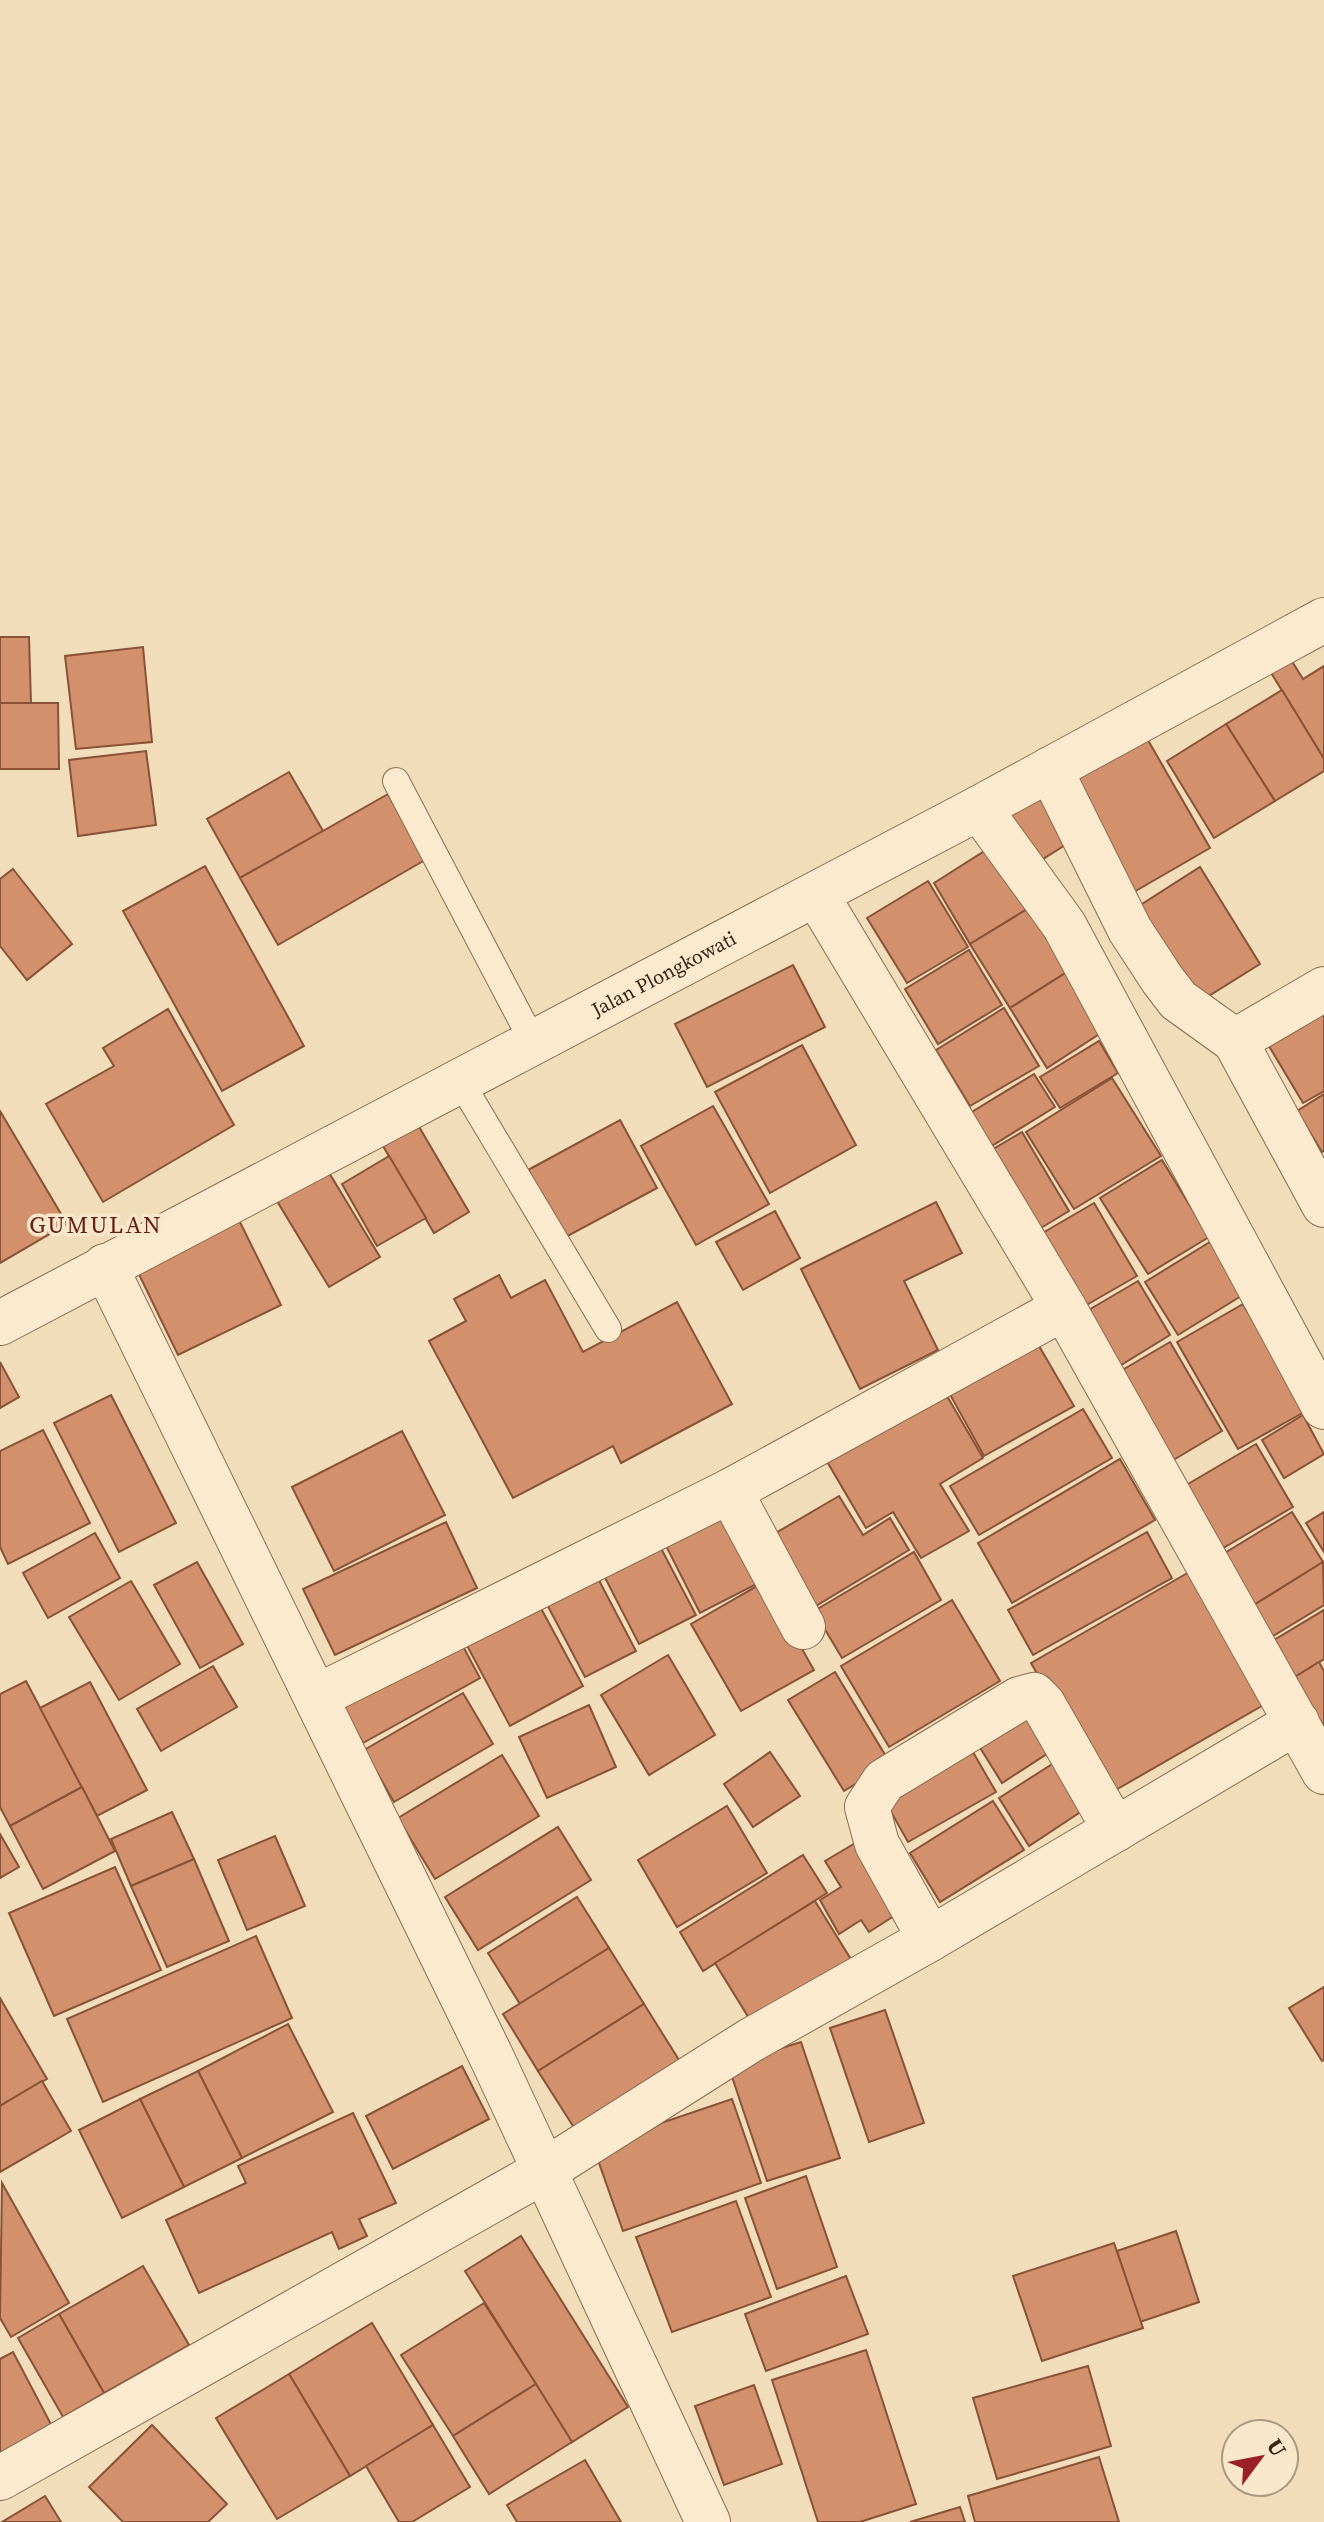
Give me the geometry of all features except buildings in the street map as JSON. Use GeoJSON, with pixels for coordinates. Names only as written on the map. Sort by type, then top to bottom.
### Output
{"type":"FeatureCollection","features":[{"type":"Feature","properties":{"kind":"street","name":"Jalan Plongkowati"},"geometry":{"type":"LineString","coordinates":[[0,1323],[979,808],[1324,620]]}},
{"type":"Feature","properties":{"kind":"street"},"geometry":{"type":"LineString","coordinates":[[1050,769],[1130,930],[1178,1000],[1235,1041],[1324,1205]]}},
{"type":"Feature","properties":{"kind":"street"},"geometry":{"type":"LineString","coordinates":[[979,808],[1064,925],[1324,1407]]}},
{"type":"Feature","properties":{"kind":"street"},"geometry":{"type":"LineString","coordinates":[[816,894],[1064,1308],[1324,1772]]}},
{"type":"Feature","properties":{"kind":"street"},"geometry":{"type":"LineString","coordinates":[[1235,1041],[1324,989]]}},
{"type":"Feature","properties":{"kind":"street"},"geometry":{"type":"LineString","coordinates":[[105,1266],[544,2171],[708,2522]]}},
{"type":"Feature","properties":{"kind":"street"},"geometry":{"type":"LineString","coordinates":[[316,1697],[730,1491],[1064,1308]]}},
{"type":"Feature","properties":{"kind":"street"},"geometry":{"type":"LineString","coordinates":[[730,1491],[803,1627]]}},
{"type":"Feature","properties":{"kind":"street"},"geometry":{"type":"LineString","coordinates":[[930,1939],[877,1844],[867,1807],[884,1781],[1019,1699],[1034,1695],[1043,1704],[1115,1830]]}},
{"type":"Feature","properties":{"kind":"street"},"geometry":{"type":"LineString","coordinates":[[0,2478],[544,2171],[751,2040],[930,1939],[1297,1722]]}},
{"type":"Feature","properties":{"kind":"lane"},"geometry":{"type":"LineString","coordinates":[[396,781],[533,1042]]}},
{"type":"Feature","properties":{"kind":"lane"},"geometry":{"type":"LineString","coordinates":[[460,1081],[608,1329]]}},
{"type":"Feature","properties":{"kind":"district","name":"GUMULAN"},"geometry":{"type":"Point","coordinates":[96,1224]}}]}
